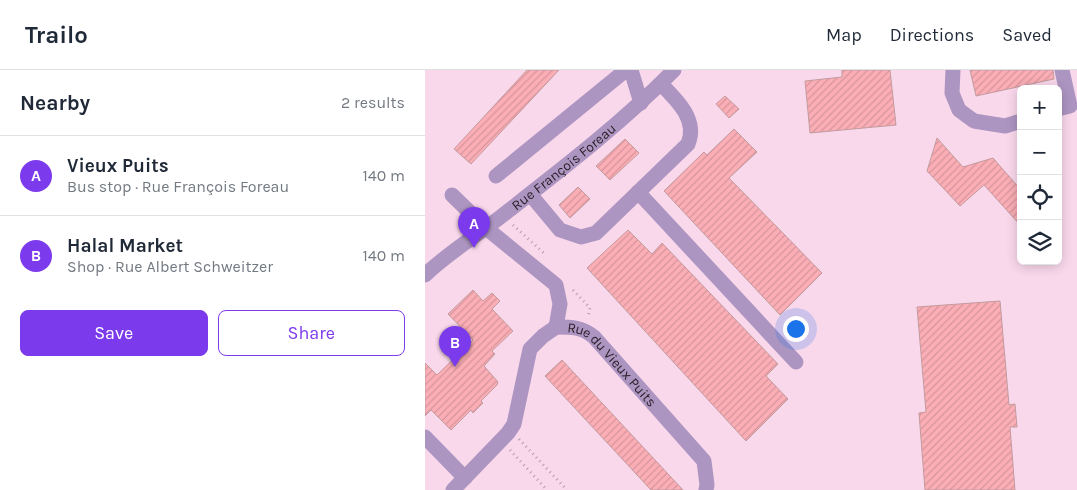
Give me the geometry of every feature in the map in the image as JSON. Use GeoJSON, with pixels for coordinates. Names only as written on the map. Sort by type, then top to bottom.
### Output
{"type":"FeatureCollection","features":[{"type":"Feature","properties":{"kind":"street"},"geometry":{"type":"LineString","coordinates":[[496,176],[625,70]]}},
{"type":"Feature","properties":{"kind":"street"},"geometry":{"type":"LineString","coordinates":[[631,70],[641,103]]}},
{"type":"Feature","properties":{"kind":"street","name":"Rue François Foreau"},"geometry":{"type":"LineString","coordinates":[[425,275],[438,263],[530,194],[641,103],[674,70]]}},
{"type":"Feature","properties":{"kind":"street"},"geometry":{"type":"LineString","coordinates":[[953,70],[952,93],[959,110],[974,121],[1005,126],[1017,122]]}},
{"type":"Feature","properties":{"kind":"street"},"geometry":{"type":"LineString","coordinates":[[1062,70],[1070,106],[1062,109]]}},
{"type":"Feature","properties":{"kind":"street"},"geometry":{"type":"LineString","coordinates":[[530,194],[560,230],[581,237],[596,232],[688,144],[692,135],[690,123],[679,101],[661,84]]}},
{"type":"Feature","properties":{"kind":"street"},"geometry":{"type":"LineString","coordinates":[[638,192],[796,362]]}},
{"type":"Feature","properties":{"kind":"street","name":"Rue du Vieux Puits"},"geometry":{"type":"LineString","coordinates":[[451,195],[486,228],[556,285],[561,304],[556,328],[574,327],[585,330],[594,338],[704,461],[706,490]]}},
{"type":"Feature","properties":{"kind":"street"},"geometry":{"type":"LineString","coordinates":[[453,490],[508,433],[514,424],[531,349],[543,336],[556,328]]}},
{"type":"Feature","properties":{"kind":"street"},"geometry":{"type":"LineString","coordinates":[[425,437],[465,478]]}},
{"type":"Feature","properties":{"kind":"path"},"geometry":{"type":"LineString","coordinates":[[547,490],[507,448],[508,433],[519,439],[568,490]]}},
{"type":"Feature","properties":{"kind":"building"},"geometry":{"type":"Polygon","coordinates":[[[527,70],[559,70],[471,164],[454,149],[527,70]]]}},
{"type":"Feature","properties":{"kind":"building"},"geometry":{"type":"Polygon","coordinates":[[[842,70],[890,70],[896,125],[810,133],[805,81],[842,77],[842,70]]]}},
{"type":"Feature","properties":{"kind":"building"},"geometry":{"type":"Polygon","coordinates":[[[970,70],[1053,70],[1054,79],[1026,85],[1017,85],[1017,87],[976,96],[970,70]]]}},
{"type":"Feature","properties":{"kind":"building"},"geometry":{"type":"Polygon","coordinates":[[[725,96],[739,109],[729,118],[716,104],[725,96]]]}},
{"type":"Feature","properties":{"kind":"building"},"geometry":{"type":"Polygon","coordinates":[[[734,129],[757,152],[729,178],[822,273],[780,315],[664,191],[704,152],[707,155],[734,129]]]}},
{"type":"Feature","properties":{"kind":"building"},"geometry":{"type":"Polygon","coordinates":[[[937,138],[963,167],[993,158],[1017,185],[1017,222],[984,185],[960,206],[927,171],[937,138]]]}},
{"type":"Feature","properties":{"kind":"building"},"geometry":{"type":"Polygon","coordinates":[[[625,139],[639,153],[610,180],[596,166],[625,139]]]}},
{"type":"Feature","properties":{"kind":"building"},"geometry":{"type":"Polygon","coordinates":[[[578,187],[590,199],[570,218],[559,205],[578,187]]]}},
{"type":"Feature","properties":{"kind":"building"},"geometry":{"type":"Polygon","coordinates":[[[628,230],[652,254],[662,243],[778,364],[766,376],[788,399],[746,441],[587,268],[628,230]]]}},
{"type":"Feature","properties":{"kind":"building"},"geometry":{"type":"Polygon","coordinates":[[[473,290],[483,301],[492,293],[500,301],[492,309],[513,331],[492,351],[495,354],[484,366],[498,382],[497,385],[481,401],[483,403],[473,413],[471,410],[451,430],[431,410],[425,416],[425,363],[437,375],[473,340],[448,314],[473,290]]]}},
{"type":"Feature","properties":{"kind":"building"},"geometry":{"type":"Polygon","coordinates":[[[1000,301],[1009,405],[1015,404],[1017,427],[1010,427],[1015,490],[925,490],[919,413],[926,412],[917,307],[1000,301]]]}},
{"type":"Feature","properties":{"kind":"building"},"geometry":{"type":"Polygon","coordinates":[[[562,360],[683,490],[651,490],[545,376],[562,360]]]}},
{"type":"Feature","properties":{"kind":"place","name":"Vieux Puits"},"geometry":{"type":"Point","coordinates":[474,248]}},
{"type":"Feature","properties":{"kind":"place","name":"Halal Market"},"geometry":{"type":"Point","coordinates":[455,367]}}]}
